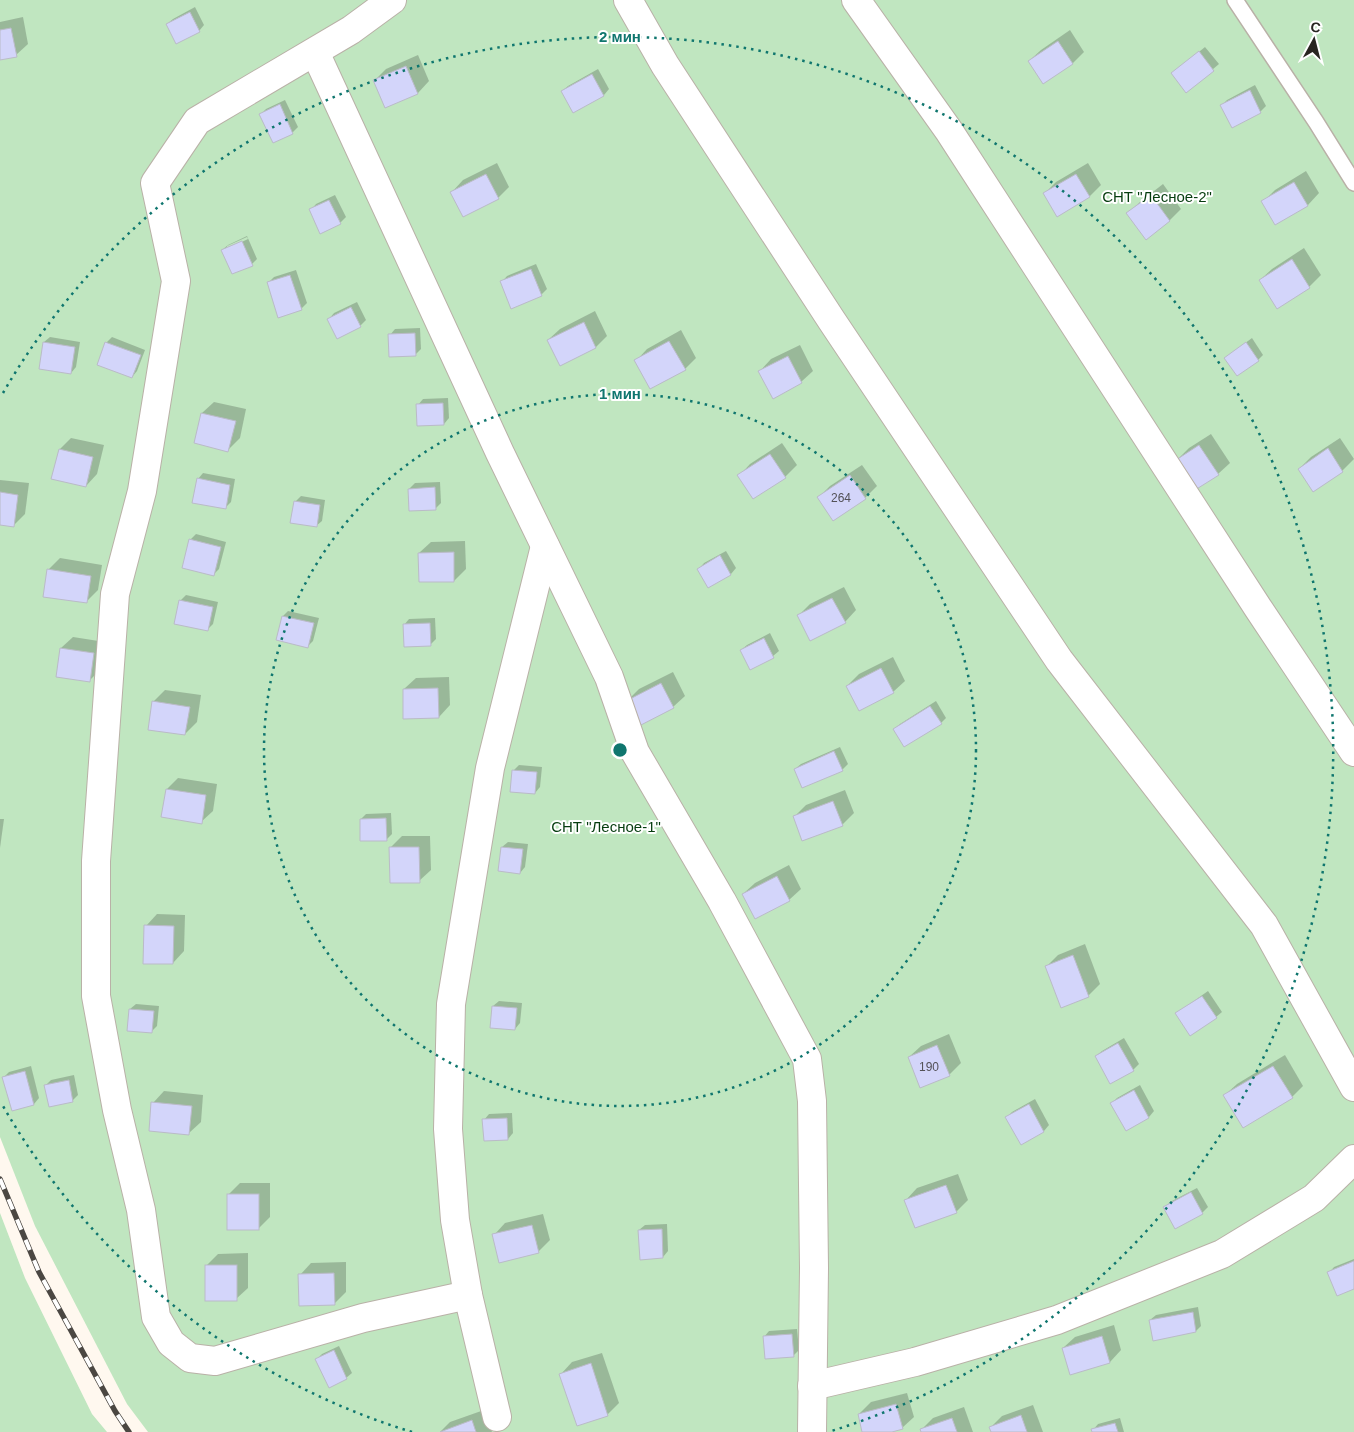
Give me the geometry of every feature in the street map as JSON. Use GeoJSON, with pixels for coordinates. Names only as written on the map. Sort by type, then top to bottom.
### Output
{"type":"FeatureCollection","features":[{"type":"Feature","properties":{"kind":"street"},"geometry":{"type":"LineString","coordinates":[[392,0],[351,30],[197,121],[155,184],[176,281],[142,491],[115,594],[96,861],[96,996],[117,1110],[141,1210],[156,1317],[171,1343],[190,1358],[215,1361],[363,1318],[468,1295]]}},
{"type":"Feature","properties":{"kind":"street"},"geometry":{"type":"LineString","coordinates":[[628,0],[665,65],[832,321],[1059,660],[1264,925],[1354,1087]]}},
{"type":"Feature","properties":{"kind":"street"},"geometry":{"type":"LineString","coordinates":[[856,1],[949,130],[1258,608],[1354,752]]}},
{"type":"Feature","properties":{"kind":"street"},"geometry":{"type":"LineString","coordinates":[[315,52],[500,453],[609,677],[635,752],[722,901],[807,1059],[812,1101],[814,1268],[812,1432]]}},
{"type":"Feature","properties":{"kind":"street"},"geometry":{"type":"LineString","coordinates":[[497,1417],[468,1295],[455,1220],[448,1130],[451,1004],[490,768],[545,546]]}},
{"type":"Feature","properties":{"kind":"street"},"geometry":{"type":"LineString","coordinates":[[812,1386],[916,1362],[1057,1320],[1222,1254],[1314,1198],[1354,1159]]}},
{"type":"Feature","properties":{"kind":"lane"},"geometry":{"type":"LineString","coordinates":[[1235,0],[1354,183]]}},
{"type":"Feature","properties":{"kind":"green space","name":"СНТ \"Лесное-1\""},"geometry":{"type":"Polygon","coordinates":[[[0,0],[1354,0],[1354,1432],[148,1432],[127,1404],[35,1226],[0,1137],[0,0]]]}},
{"type":"Feature","properties":{"kind":"green space"},"geometry":{"type":"Polygon","coordinates":[[[0,1213],[25,1278],[92,1414],[107,1432],[0,1432],[0,1213]]]}},
{"type":"Feature","properties":{"kind":"building"},"geometry":{"type":"Polygon","coordinates":[[[190,12],[200,32],[176,44],[166,24],[190,12]]]}},
{"type":"Feature","properties":{"kind":"building"},"geometry":{"type":"Polygon","coordinates":[[[11,28],[17,57],[0,60],[0,30],[11,28]]]}},
{"type":"Feature","properties":{"kind":"building"},"geometry":{"type":"Polygon","coordinates":[[[1058,41],[1073,64],[1043,84],[1028,61],[1058,41]]]}},
{"type":"Feature","properties":{"kind":"building"},"geometry":{"type":"Polygon","coordinates":[[[1199,51],[1214,71],[1186,93],[1171,73],[1199,51]]]}},
{"type":"Feature","properties":{"kind":"building"},"geometry":{"type":"Polygon","coordinates":[[[406,66],[418,94],[385,108],[373,80],[406,66]]]}},
{"type":"Feature","properties":{"kind":"building"},"geometry":{"type":"Polygon","coordinates":[[[592,74],[604,96],[573,113],[561,91],[592,74]]]}},
{"type":"Feature","properties":{"kind":"building"},"geometry":{"type":"Polygon","coordinates":[[[1250,90],[1261,113],[1232,128],[1220,105],[1250,90]]]}},
{"type":"Feature","properties":{"kind":"building"},"geometry":{"type":"Polygon","coordinates":[[[280,104],[293,134],[273,143],[259,114],[280,104]]]}},
{"type":"Feature","properties":{"kind":"building"},"geometry":{"type":"Polygon","coordinates":[[[486,174],[499,199],[463,217],[450,192],[486,174]]]}},
{"type":"Feature","properties":{"kind":"building"},"geometry":{"type":"Polygon","coordinates":[[[1076,174],[1090,197],[1057,217],[1043,193],[1076,174]]]}},
{"type":"Feature","properties":{"kind":"building"},"geometry":{"type":"Polygon","coordinates":[[[1294,182],[1308,206],[1275,225],[1261,201],[1294,182]]]}},
{"type":"Feature","properties":{"kind":"building"},"geometry":{"type":"Polygon","coordinates":[[[1151,195],[1170,221],[1146,240],[1126,213],[1151,195]]]}},
{"type":"Feature","properties":{"kind":"building"},"geometry":{"type":"Polygon","coordinates":[[[329,200],[341,224],[320,234],[309,209],[329,200]]]}},
{"type":"Feature","properties":{"kind":"building"},"geometry":{"type":"Polygon","coordinates":[[[242,241],[253,266],[232,274],[221,250],[242,241]]]}},
{"type":"Feature","properties":{"kind":"building"},"geometry":{"type":"Polygon","coordinates":[[[1292,259],[1310,288],[1277,309],[1259,280],[1292,259]]]}},
{"type":"Feature","properties":{"kind":"building"},"geometry":{"type":"Polygon","coordinates":[[[531,269],[542,296],[511,309],[500,281],[531,269]]]}},
{"type":"Feature","properties":{"kind":"building"},"geometry":{"type":"Polygon","coordinates":[[[290,275],[302,310],[278,318],[267,282],[290,275]]]}},
{"type":"Feature","properties":{"kind":"building"},"geometry":{"type":"Polygon","coordinates":[[[351,307],[361,327],[337,339],[327,319],[351,307]]]}},
{"type":"Feature","properties":{"kind":"building"},"geometry":{"type":"Polygon","coordinates":[[[584,322],[596,348],[560,366],[547,340],[584,322]]]}},
{"type":"Feature","properties":{"kind":"building"},"geometry":{"type":"Polygon","coordinates":[[[415,333],[416,356],[389,357],[388,334],[415,333]]]}},
{"type":"Feature","properties":{"kind":"building"},"geometry":{"type":"Polygon","coordinates":[[[669,341],[686,370],[650,389],[634,360],[669,341]]]}},
{"type":"Feature","properties":{"kind":"building"},"geometry":{"type":"Polygon","coordinates":[[[43,342],[75,347],[71,374],[39,369],[43,342]]]}},
{"type":"Feature","properties":{"kind":"building"},"geometry":{"type":"Polygon","coordinates":[[[105,342],[141,355],[132,378],[97,365],[105,342]]]}},
{"type":"Feature","properties":{"kind":"building"},"geometry":{"type":"Polygon","coordinates":[[[1246,342],[1259,361],[1237,376],[1224,358],[1246,342]]]}},
{"type":"Feature","properties":{"kind":"building"},"geometry":{"type":"Polygon","coordinates":[[[788,356],[802,383],[773,399],[758,371],[788,356]]]}},
{"type":"Feature","properties":{"kind":"building"},"geometry":{"type":"Polygon","coordinates":[[[443,403],[444,425],[417,426],[416,404],[443,403]]]}},
{"type":"Feature","properties":{"kind":"building"},"geometry":{"type":"Polygon","coordinates":[[[201,413],[236,421],[228,452],[194,443],[201,413]]]}},
{"type":"Feature","properties":{"kind":"building"},"geometry":{"type":"Polygon","coordinates":[[[1199,445],[1219,475],[1195,490],[1176,460],[1199,445]]]}},
{"type":"Feature","properties":{"kind":"building"},"geometry":{"type":"Polygon","coordinates":[[[1328,448],[1343,472],[1313,492],[1298,469],[1328,448]]]}},
{"type":"Feature","properties":{"kind":"building"},"geometry":{"type":"Polygon","coordinates":[[[59,449],[93,457],[86,487],[51,479],[59,449]]]}},
{"type":"Feature","properties":{"kind":"building"},"geometry":{"type":"Polygon","coordinates":[[[770,454],[786,478],[753,499],[737,475],[770,454]]]}},
{"type":"Feature","properties":{"kind":"building"},"geometry":{"type":"Polygon","coordinates":[[[850,475],[866,499],[833,521],[817,497],[850,475]]]}},
{"type":"Feature","properties":{"kind":"building"},"geometry":{"type":"Polygon","coordinates":[[[197,478],[230,485],[226,509],[192,503],[197,478]]]}},
{"type":"Feature","properties":{"kind":"building"},"geometry":{"type":"Polygon","coordinates":[[[435,487],[436,510],[409,511],[408,489],[435,487]]]}},
{"type":"Feature","properties":{"kind":"building"},"geometry":{"type":"Polygon","coordinates":[[[0,492],[18,495],[14,527],[0,525],[0,492]]]}},
{"type":"Feature","properties":{"kind":"building"},"geometry":{"type":"Polygon","coordinates":[[[294,501],[320,505],[317,527],[290,523],[294,501]]]}},
{"type":"Feature","properties":{"kind":"building"},"geometry":{"type":"Polygon","coordinates":[[[189,539],[221,547],[214,576],[182,568],[189,539]]]}},
{"type":"Feature","properties":{"kind":"building"},"geometry":{"type":"Polygon","coordinates":[[[454,552],[454,582],[419,582],[418,553],[454,552]]]}},
{"type":"Feature","properties":{"kind":"building"},"geometry":{"type":"Polygon","coordinates":[[[720,555],[731,575],[708,588],[697,569],[720,555]]]}},
{"type":"Feature","properties":{"kind":"building"},"geometry":{"type":"Polygon","coordinates":[[[47,569],[91,576],[87,603],[43,597],[47,569]]]}},
{"type":"Feature","properties":{"kind":"building"},"geometry":{"type":"Polygon","coordinates":[[[832,598],[846,623],[810,641],[797,615],[832,598]]]}},
{"type":"Feature","properties":{"kind":"building"},"geometry":{"type":"Polygon","coordinates":[[[179,600],[213,607],[208,631],[174,624],[179,600]]]}},
{"type":"Feature","properties":{"kind":"building"},"geometry":{"type":"Polygon","coordinates":[[[282,616],[314,623],[308,648],[276,640],[282,616]]]}},
{"type":"Feature","properties":{"kind":"building"},"geometry":{"type":"Polygon","coordinates":[[[430,623],[431,646],[404,647],[403,624],[430,623]]]}},
{"type":"Feature","properties":{"kind":"building"},"geometry":{"type":"Polygon","coordinates":[[[764,638],[774,658],[750,670],[740,650],[764,638]]]}},
{"type":"Feature","properties":{"kind":"building"},"geometry":{"type":"Polygon","coordinates":[[[60,648],[94,653],[90,682],[56,677],[60,648]]]}},
{"type":"Feature","properties":{"kind":"building"},"geometry":{"type":"Polygon","coordinates":[[[881,668],[894,693],[859,711],[846,686],[881,668]]]}},
{"type":"Feature","properties":{"kind":"building"},"geometry":{"type":"Polygon","coordinates":[[[661,683],[674,708],[639,726],[626,701],[661,683]]]}},
{"type":"Feature","properties":{"kind":"building"},"geometry":{"type":"Polygon","coordinates":[[[438,688],[439,718],[403,719],[403,689],[438,688]]]}},
{"type":"Feature","properties":{"kind":"building"},"geometry":{"type":"Polygon","coordinates":[[[152,701],[190,707],[185,735],[148,730],[152,701]]]}},
{"type":"Feature","properties":{"kind":"building"},"geometry":{"type":"Polygon","coordinates":[[[930,706],[942,724],[904,747],[893,729],[930,706]]]}},
{"type":"Feature","properties":{"kind":"building"},"geometry":{"type":"Polygon","coordinates":[[[834,751],[843,771],[802,788],[794,769],[834,751]]]}},
{"type":"Feature","properties":{"kind":"building"},"geometry":{"type":"Polygon","coordinates":[[[512,770],[537,772],[535,794],[510,792],[512,770]]]}},
{"type":"Feature","properties":{"kind":"building"},"geometry":{"type":"Polygon","coordinates":[[[166,789],[206,795],[202,824],[161,817],[166,789]]]}},
{"type":"Feature","properties":{"kind":"building"},"geometry":{"type":"Polygon","coordinates":[[[833,801],[843,826],[802,841],[793,816],[833,801]]]}},
{"type":"Feature","properties":{"kind":"building"},"geometry":{"type":"Polygon","coordinates":[[[386,818],[387,841],[360,841],[360,819],[386,818]]]}},
{"type":"Feature","properties":{"kind":"building"},"geometry":{"type":"Polygon","coordinates":[[[389,847],[419,847],[420,883],[390,883],[389,847]]]}},
{"type":"Feature","properties":{"kind":"building"},"geometry":{"type":"Polygon","coordinates":[[[501,847],[523,849],[520,874],[498,871],[501,847]]]}},
{"type":"Feature","properties":{"kind":"building"},"geometry":{"type":"Polygon","coordinates":[[[777,876],[790,901],[755,919],[742,894],[777,876]]]}},
{"type":"Feature","properties":{"kind":"building"},"geometry":{"type":"Polygon","coordinates":[[[144,925],[174,926],[173,964],[143,964],[144,925]]]}},
{"type":"Feature","properties":{"kind":"building"},"geometry":{"type":"Polygon","coordinates":[[[1073,955],[1089,997],[1061,1008],[1045,966],[1073,955]]]}},
{"type":"Feature","properties":{"kind":"building"},"geometry":{"type":"Polygon","coordinates":[[[1202,996],[1217,1018],[1190,1036],[1175,1013],[1202,996]]]}},
{"type":"Feature","properties":{"kind":"building"},"geometry":{"type":"Polygon","coordinates":[[[492,1006],[517,1008],[515,1030],[490,1028],[492,1006]]]}},
{"type":"Feature","properties":{"kind":"building"},"geometry":{"type":"Polygon","coordinates":[[[129,1009],[154,1011],[152,1033],[127,1031],[129,1009]]]}},
{"type":"Feature","properties":{"kind":"building"},"geometry":{"type":"Polygon","coordinates":[[[1118,1043],[1134,1071],[1110,1084],[1095,1056],[1118,1043]]]}},
{"type":"Feature","properties":{"kind":"building"},"geometry":{"type":"Polygon","coordinates":[[[937,1045],[950,1076],[920,1088],[908,1057],[937,1045]]]}},
{"type":"Feature","properties":{"kind":"building"},"geometry":{"type":"Polygon","coordinates":[[[1273,1066],[1293,1098],[1243,1128],[1223,1095],[1273,1066]]]}},
{"type":"Feature","properties":{"kind":"building"},"geometry":{"type":"Polygon","coordinates":[[[25,1071],[34,1105],[12,1111],[2,1077],[25,1071]]]}},
{"type":"Feature","properties":{"kind":"building"},"geometry":{"type":"Polygon","coordinates":[[[69,1080],[73,1102],[49,1107],[44,1085],[69,1080]]]}},
{"type":"Feature","properties":{"kind":"building"},"geometry":{"type":"Polygon","coordinates":[[[1134,1090],[1149,1118],[1126,1131],[1110,1103],[1134,1090]]]}},
{"type":"Feature","properties":{"kind":"building"},"geometry":{"type":"Polygon","coordinates":[[[151,1102],[192,1106],[189,1135],[149,1131],[151,1102]]]}},
{"type":"Feature","properties":{"kind":"building"},"geometry":{"type":"Polygon","coordinates":[[[1029,1104],[1044,1132],[1021,1145],[1005,1117],[1029,1104]]]}},
{"type":"Feature","properties":{"kind":"building"},"geometry":{"type":"Polygon","coordinates":[[[507,1118],[508,1140],[484,1141],[482,1119],[507,1118]]]}},
{"type":"Feature","properties":{"kind":"building"},"geometry":{"type":"Polygon","coordinates":[[[946,1185],[957,1213],[915,1228],[904,1200],[946,1185]]]}},
{"type":"Feature","properties":{"kind":"building"},"geometry":{"type":"Polygon","coordinates":[[[1191,1192],[1203,1214],[1175,1229],[1163,1207],[1191,1192]]]}},
{"type":"Feature","properties":{"kind":"building"},"geometry":{"type":"Polygon","coordinates":[[[227,1194],[259,1194],[259,1230],[227,1230],[227,1194]]]}},
{"type":"Feature","properties":{"kind":"building"},"geometry":{"type":"Polygon","coordinates":[[[532,1225],[539,1253],[499,1263],[492,1234],[532,1225]]]}},
{"type":"Feature","properties":{"kind":"building"},"geometry":{"type":"Polygon","coordinates":[[[662,1229],[663,1258],[640,1260],[638,1230],[662,1229]]]}},
{"type":"Feature","properties":{"kind":"building"},"geometry":{"type":"Polygon","coordinates":[[[1354,1261],[1354,1289],[1337,1296],[1327,1272],[1354,1261]]]}},
{"type":"Feature","properties":{"kind":"building"},"geometry":{"type":"Polygon","coordinates":[[[205,1265],[237,1265],[237,1301],[205,1301],[205,1265]]]}},
{"type":"Feature","properties":{"kind":"building"},"geometry":{"type":"Polygon","coordinates":[[[334,1273],[335,1305],[299,1306],[298,1274],[334,1273]]]}},
{"type":"Feature","properties":{"kind":"building"},"geometry":{"type":"Polygon","coordinates":[[[1193,1312],[1196,1332],[1153,1341],[1149,1320],[1193,1312]]]}},
{"type":"Feature","properties":{"kind":"building"},"geometry":{"type":"Polygon","coordinates":[[[792,1334],[794,1357],[765,1359],[763,1336],[792,1334]]]}},
{"type":"Feature","properties":{"kind":"building"},"geometry":{"type":"Polygon","coordinates":[[[1102,1336],[1110,1363],[1070,1375],[1062,1348],[1102,1336]]]}},
{"type":"Feature","properties":{"kind":"building"},"geometry":{"type":"Polygon","coordinates":[[[334,1350],[347,1379],[329,1388],[315,1359],[334,1350]]]}},
{"type":"Feature","properties":{"kind":"building"},"geometry":{"type":"Polygon","coordinates":[[[591,1363],[608,1416],[577,1426],[559,1374],[591,1363]]]}},
{"type":"Feature","properties":{"kind":"building"},"geometry":{"type":"Polygon","coordinates":[[[896,1404],[903,1429],[892,1432],[862,1432],[858,1414],[896,1404]]]}},
{"type":"Feature","properties":{"kind":"building"},"geometry":{"type":"Polygon","coordinates":[[[1021,1415],[1027,1432],[991,1432],[989,1427],[1021,1415]]]}},
{"type":"Feature","properties":{"kind":"building"},"geometry":{"type":"Polygon","coordinates":[[[952,1418],[957,1432],[921,1432],[920,1429],[952,1418]]]}},
{"type":"Feature","properties":{"kind":"building"},"geometry":{"type":"Polygon","coordinates":[[[472,1420],[476,1432],[440,1432],[472,1420]]]}},
{"type":"Feature","properties":{"kind":"building"},"geometry":{"type":"Polygon","coordinates":[[[1115,1423],[1118,1432],[1092,1432],[1091,1429],[1115,1423]]]}},
{"type":"Feature","properties":{"kind":"railway"},"geometry":{"type":"LineString","coordinates":[[0,1179],[39,1272],[115,1411],[129,1432]]}},
{"type":"Feature","properties":{"kind":"park label","name":"СНТ \"Лесное-2\""},"geometry":{"type":"Point","coordinates":[1157,196]}}]}
